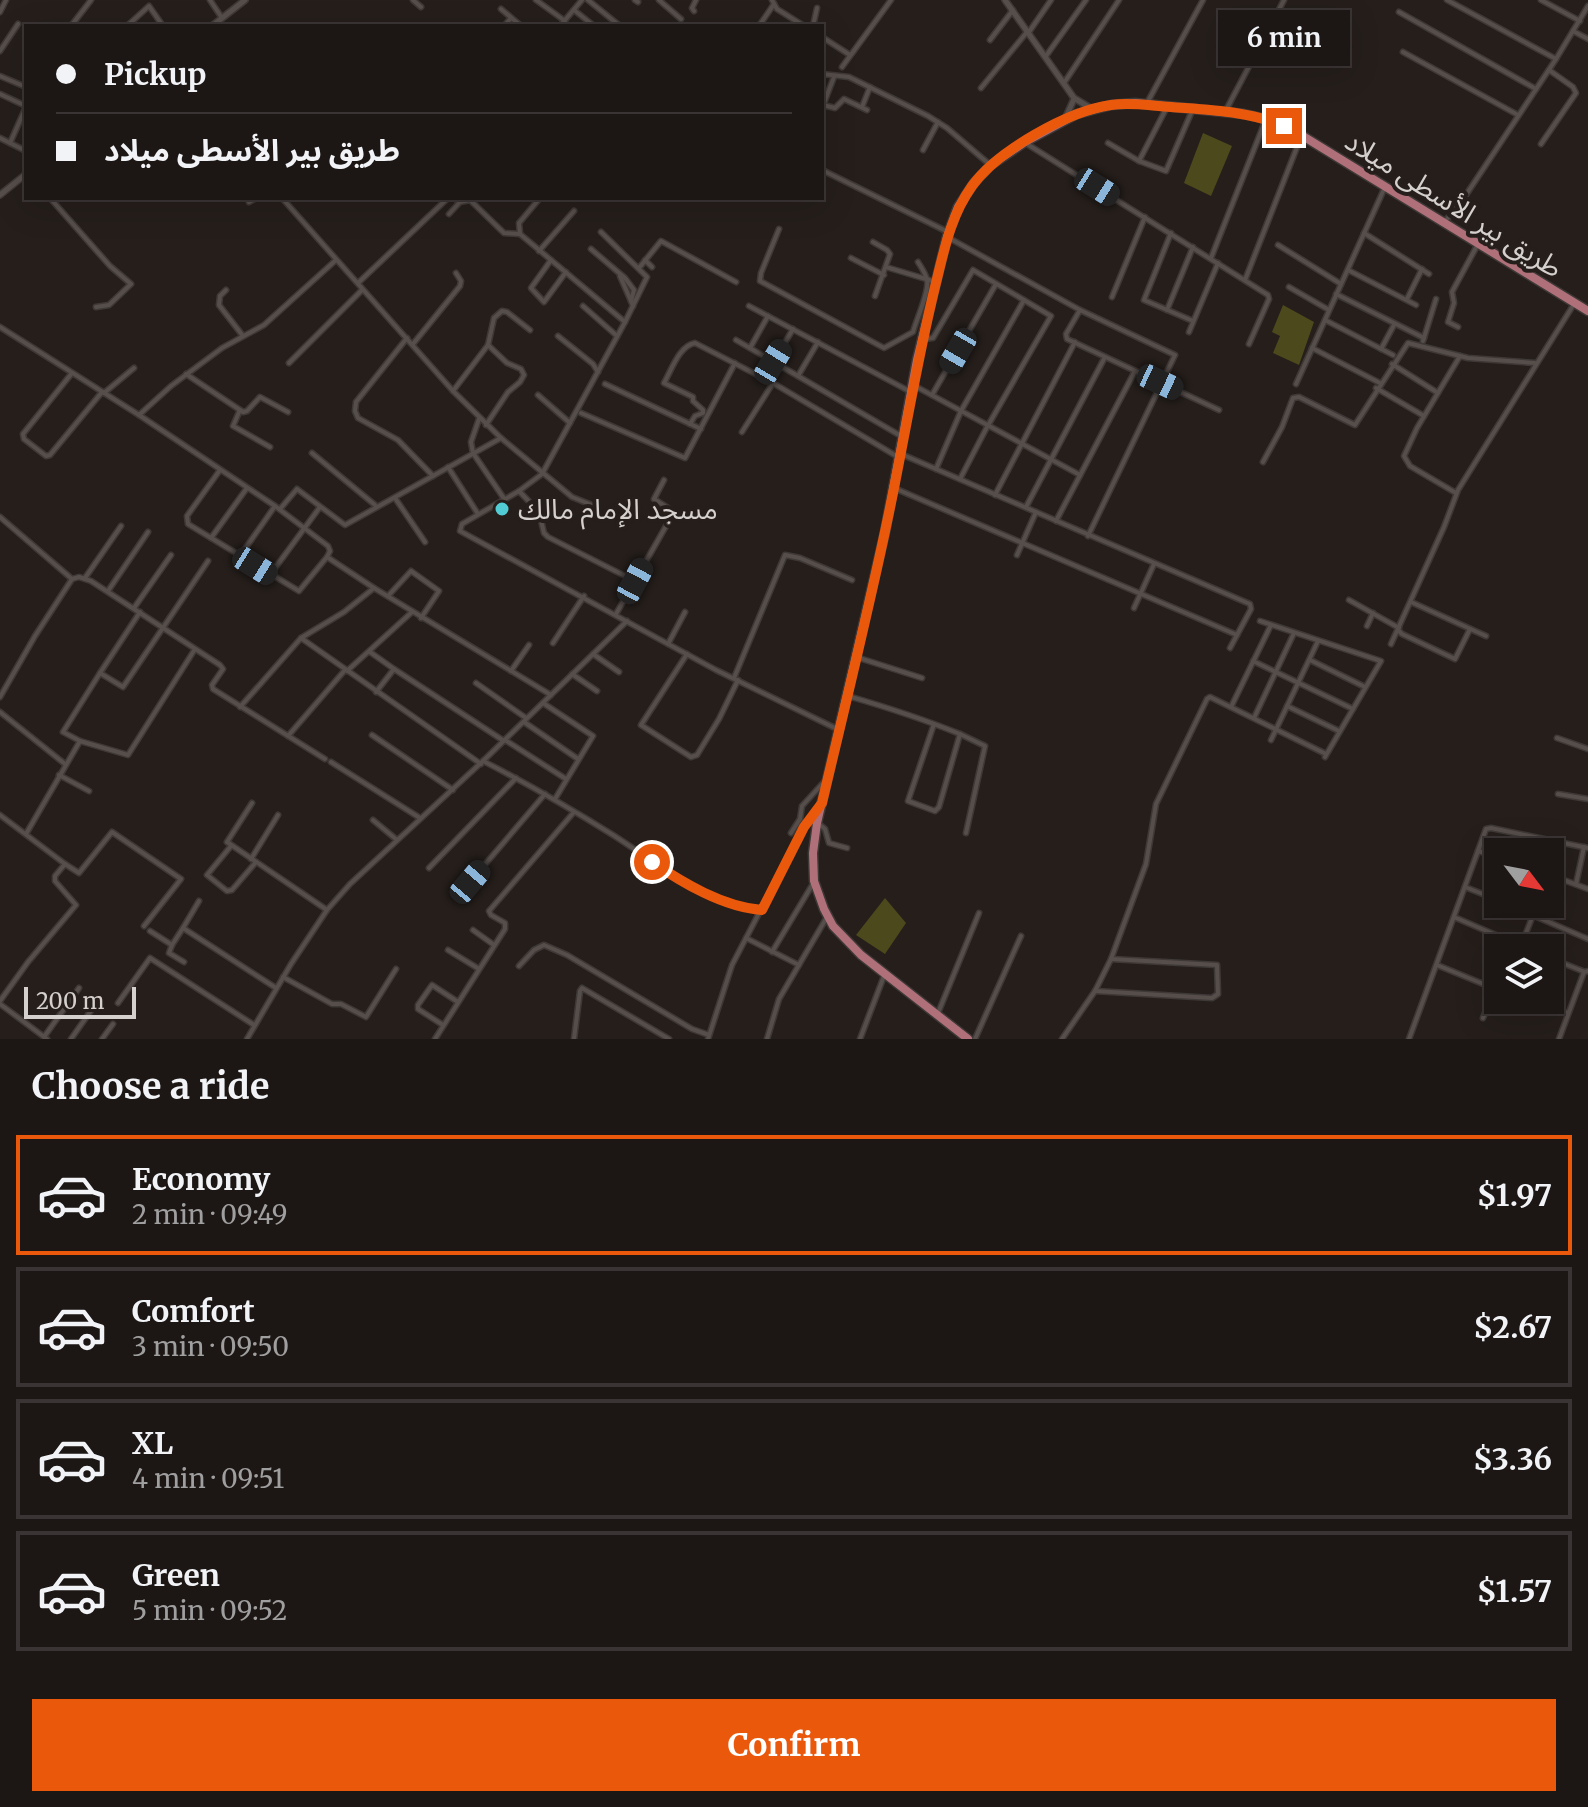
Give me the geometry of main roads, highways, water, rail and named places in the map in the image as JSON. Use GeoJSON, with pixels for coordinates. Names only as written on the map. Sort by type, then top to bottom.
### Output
{"type":"FeatureCollection","features":[{"type":"Feature","properties":{"kind":"main road","name":"طريق بير الأسطى ميلاد"},"geometry":{"type":"LineString","coordinates":[[968,1039],[851,945],[827,917],[814,881],[813,853],[817,823],[894,488],[932,280],[964,198],[991,165],[1064,120],[1092,109],[1123,103],[1266,119],[1301,135],[1588,311]]}},
{"type":"Feature","properties":{"kind":"place","name":"مسجد الإمام مالك"},"geometry":{"type":"Point","coordinates":[502,509]}}]}
